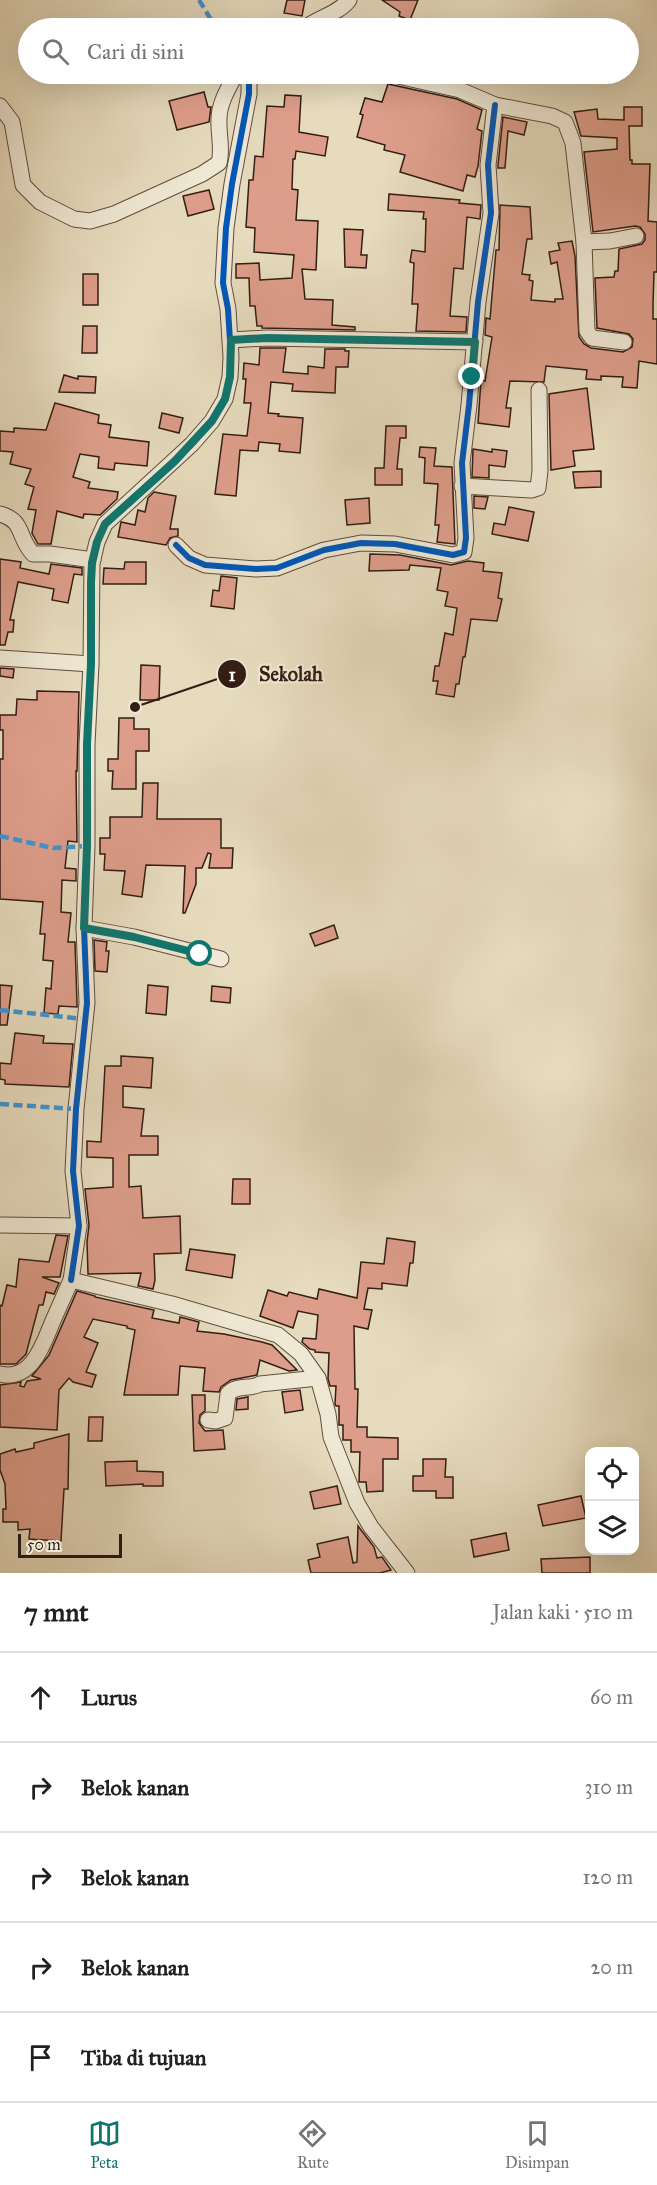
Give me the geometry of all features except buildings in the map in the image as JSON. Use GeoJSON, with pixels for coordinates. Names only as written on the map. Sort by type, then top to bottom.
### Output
{"type":"FeatureCollection","features":[{"type":"Feature","properties":{"kind":"street"},"geometry":{"type":"LineString","coordinates":[[322,18],[337,12],[350,0]]}},
{"type":"Feature","properties":{"kind":"street"},"geometry":{"type":"LineString","coordinates":[[0,106],[12,122],[23,185],[40,202],[74,219],[90,221],[114,214],[202,174],[219,163],[221,142],[219,117],[231,84]]}},
{"type":"Feature","properties":{"kind":"street"},"geometry":{"type":"LineString","coordinates":[[0,1374],[5,1376],[22,1372],[39,1354],[71,1280],[79,1226],[73,1172],[76,1109],[87,1003],[84,928],[93,560],[97,542],[105,524],[174,462],[212,421],[225,399],[230,377],[231,340],[223,283],[226,228],[247,109],[248,84]]}},
{"type":"Feature","properties":{"kind":"street"},"geometry":{"type":"LineString","coordinates":[[433,84],[460,90],[495,105],[552,116],[565,122],[573,143],[585,242],[587,277],[585,322],[588,335],[592,338],[624,342]]}},
{"type":"Feature","properties":{"kind":"street"},"geometry":{"type":"LineString","coordinates":[[176,545],[189,558],[205,565],[256,569],[277,568],[324,550],[370,543],[395,544],[441,554],[462,554],[465,548],[463,450],[478,302],[491,213],[488,165],[495,105]]}},
{"type":"Feature","properties":{"kind":"street"},"geometry":{"type":"LineString","coordinates":[[585,242],[610,241],[636,236]]}},
{"type":"Feature","properties":{"kind":"street"},"geometry":{"type":"LineString","coordinates":[[231,340],[267,338],[475,342]]}},
{"type":"Feature","properties":{"kind":"street"},"geometry":{"type":"LineString","coordinates":[[462,486],[532,490],[538,488],[540,471],[538,390]]}},
{"type":"Feature","properties":{"kind":"street"},"geometry":{"type":"LineString","coordinates":[[0,514],[11,517],[17,522],[25,546],[33,554],[93,560]]}},
{"type":"Feature","properties":{"kind":"street"},"geometry":{"type":"LineString","coordinates":[[0,658],[91,664]]}},
{"type":"Feature","properties":{"kind":"street"},"geometry":{"type":"LineString","coordinates":[[84,928],[134,937],[221,959]]}},
{"type":"Feature","properties":{"kind":"street"},"geometry":{"type":"LineString","coordinates":[[0,1224],[79,1226]]}},
{"type":"Feature","properties":{"kind":"street"},"geometry":{"type":"LineString","coordinates":[[71,1280],[172,1304],[278,1335],[301,1354],[318,1378],[328,1414],[331,1437],[357,1503],[371,1527],[407,1573]]}},
{"type":"Feature","properties":{"kind":"street"},"geometry":{"type":"LineString","coordinates":[[208,1420],[216,1421],[225,1418],[228,1394],[235,1388],[253,1389],[260,1384],[318,1378]]}},
{"type":"Feature","properties":{"kind":"marked path"},"geometry":{"type":"LineString","coordinates":[[199,0],[210,18]]}},
{"type":"Feature","properties":{"kind":"marked path"},"geometry":{"type":"LineString","coordinates":[[0,836],[53,848],[87,846]]}},
{"type":"Feature","properties":{"kind":"marked path"},"geometry":{"type":"LineString","coordinates":[[0,1010],[84,1019]]}},
{"type":"Feature","properties":{"kind":"marked path"},"geometry":{"type":"LineString","coordinates":[[0,1104],[76,1109]]}},
{"type":"Feature","properties":{"kind":"cycle path"},"geometry":{"type":"LineString","coordinates":[[71,1280],[79,1226],[73,1171],[76,1109],[87,1003],[84,928],[92,563],[97,542],[105,524],[192,444],[212,421],[225,399],[230,377],[231,357],[228,309],[223,283],[226,228],[249,84]]}},
{"type":"Feature","properties":{"kind":"cycle path"},"geometry":{"type":"LineString","coordinates":[[176,545],[189,558],[205,565],[256,569],[277,568],[324,550],[361,543],[395,544],[453,555],[464,552],[466,538],[462,463],[478,302],[491,213],[488,165],[495,105]]}},
{"type":"Feature","properties":{"kind":"place","name":"Sekolah"},"geometry":{"type":"Point","coordinates":[135,707]}},
{"type":"Feature","properties":{"kind":"route"},"geometry":{"type":"LineString","coordinates":[[200,954],[134,937],[84,928],[91,582],[92,563],[97,542],[105,524],[174,462],[212,421],[225,399],[230,377],[231,340],[267,338],[475,342],[472,377]]}}]}
